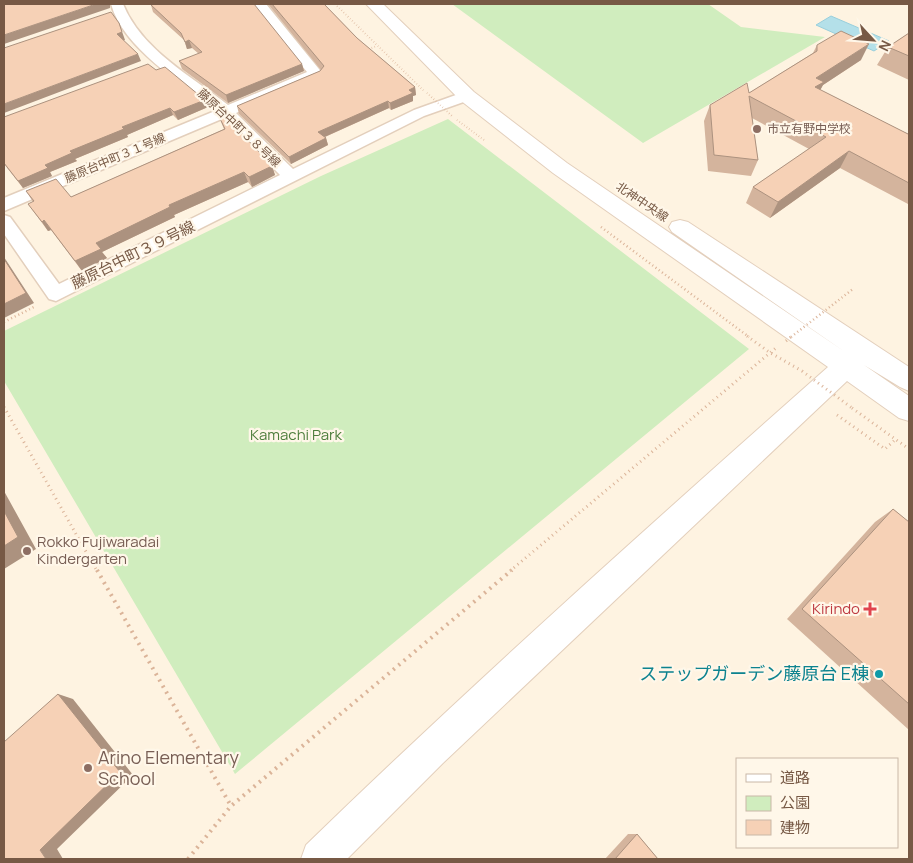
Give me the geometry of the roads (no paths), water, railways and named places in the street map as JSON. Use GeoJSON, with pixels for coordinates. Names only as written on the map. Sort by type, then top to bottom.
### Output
{"type":"FeatureCollection","features":[{"type":"Feature","properties":{"kind":"street"},"geometry":{"type":"LineString","coordinates":[[225,112],[316,74],[259,4]]}},
{"type":"Feature","properties":{"kind":"street","name":"北神中央線"},"geometry":{"type":"LineString","coordinates":[[374,4],[468,96],[560,168],[854,358],[909,380]]}},
{"type":"Feature","properties":{"kind":"street","name":"北神中央線"},"geometry":{"type":"LineString","coordinates":[[391,4],[479,86],[854,358]]}},
{"type":"Feature","properties":{"kind":"street","name":"藤原台中町３８号線"},"geometry":{"type":"LineString","coordinates":[[115,10],[138,38],[225,112],[291,177],[419,113],[468,96]]}},
{"type":"Feature","properties":{"kind":"street"},"geometry":{"type":"LineString","coordinates":[[144,67],[162,60]]}},
{"type":"Feature","properties":{"kind":"street","name":"藤原台中町３１号線"},"geometry":{"type":"LineString","coordinates":[[4,205],[225,112]]}},
{"type":"Feature","properties":{"kind":"street","name":"藤原台中町３９号線"},"geometry":{"type":"LineString","coordinates":[[4,221],[56,294],[291,177]]}},
{"type":"Feature","properties":{"kind":"street"},"geometry":{"type":"LineString","coordinates":[[320,859],[438,743],[854,358],[909,410]]}},
{"type":"Feature","properties":{"kind":"water"},"geometry":{"type":"Polygon","coordinates":[[[831,16],[889,41],[874,51],[816,25],[831,16]]]}},
{"type":"Feature","properties":{"kind":"place","name":"市立有野中学校"},"geometry":{"type":"Point","coordinates":[757,129]}},
{"type":"Feature","properties":{"kind":"place","name":"Rokko Fujiwaradai Kindergarten"},"geometry":{"type":"Point","coordinates":[27,551]}},
{"type":"Feature","properties":{"kind":"place","name":"Kirindo"},"geometry":{"type":"Point","coordinates":[870,609]}},
{"type":"Feature","properties":{"kind":"place","name":"ステップガーデン藤原台 E棟"},"geometry":{"type":"Point","coordinates":[879,674]}},
{"type":"Feature","properties":{"kind":"place","name":"Arino Elementary School"},"geometry":{"type":"Point","coordinates":[88,768]}},
{"type":"Feature","properties":{"kind":"park label","name":"Kamachi Park"},"geometry":{"type":"Point","coordinates":[296,435]}}]}
